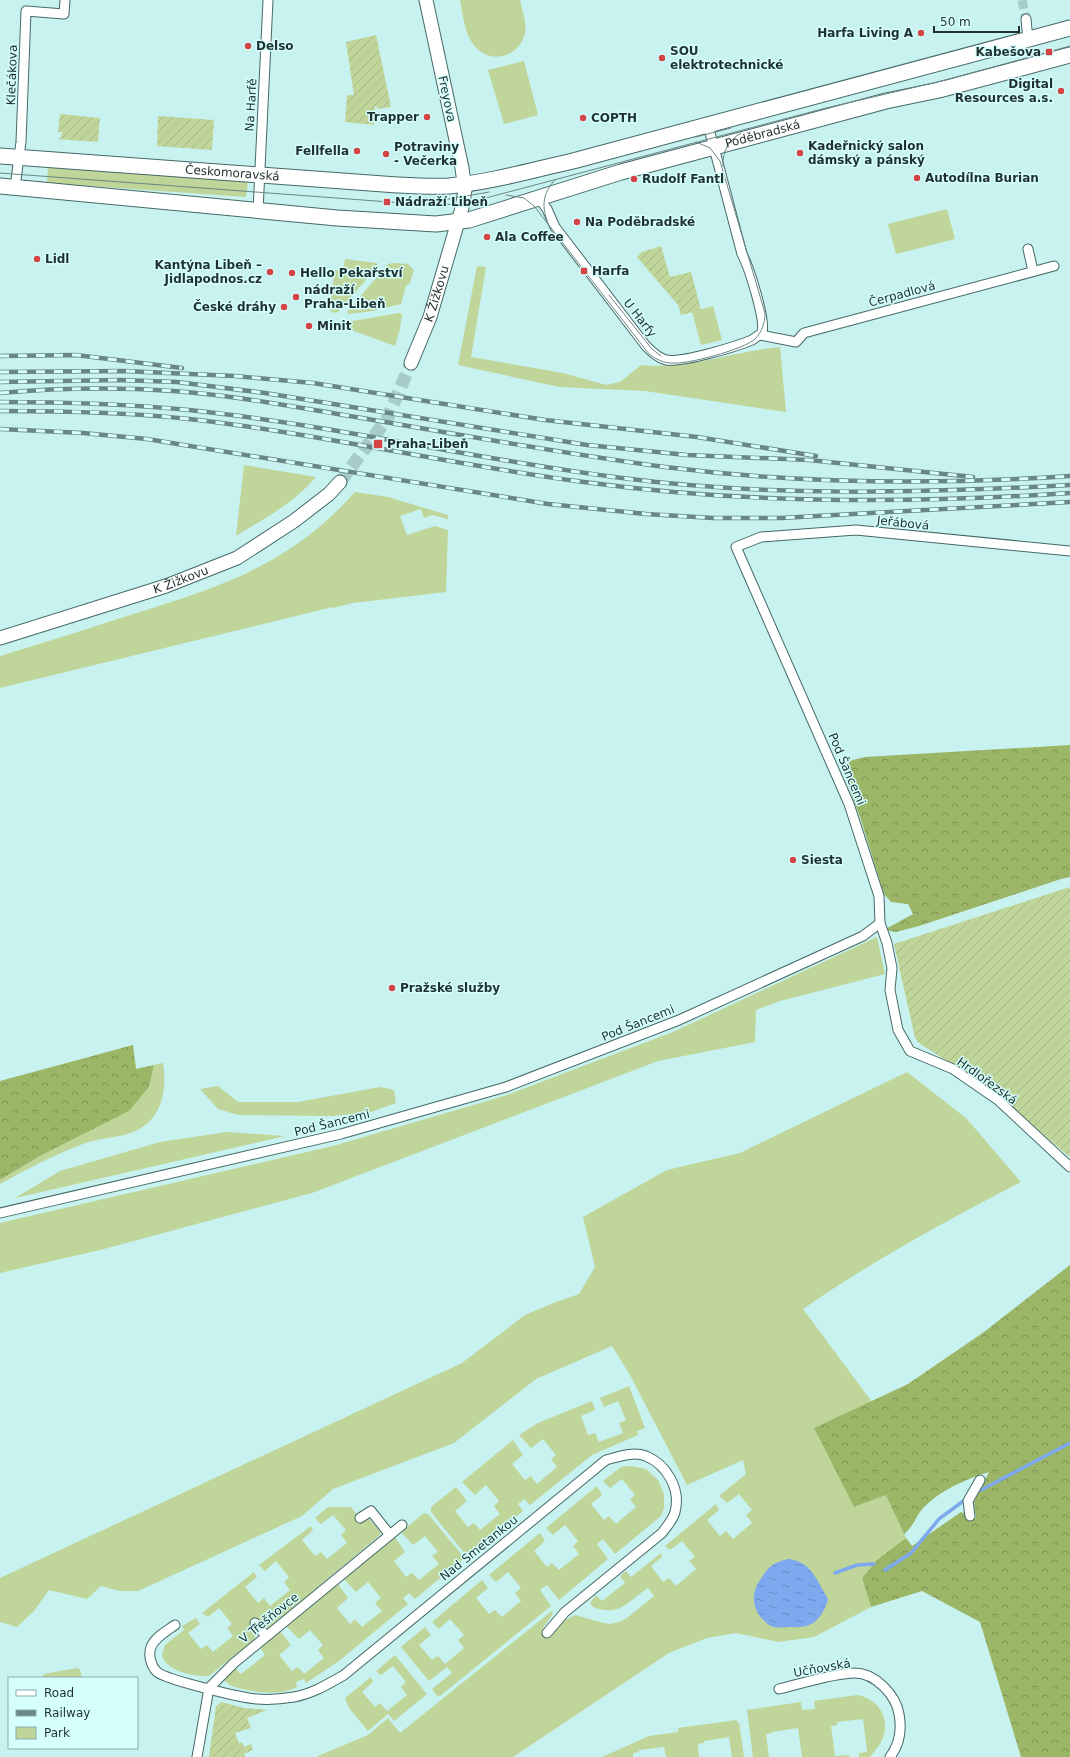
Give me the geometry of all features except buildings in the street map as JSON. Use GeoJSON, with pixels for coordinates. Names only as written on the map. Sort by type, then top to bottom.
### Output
{"type":"FeatureCollection","features":[{"type":"Feature","properties":{"kind":"main road","name":"Freyova"},"geometry":{"type":"LineString","coordinates":[[426,0],[464,184],[464,200],[458,222]]}},
{"type":"Feature","properties":{"kind":"main road","name":"Poděbradská"},"geometry":{"type":"LineString","coordinates":[[464,184],[497,179],[552,166],[1070,28]]}},
{"type":"Feature","properties":{"kind":"main road","name":"Poděbradská"},"geometry":{"type":"LineString","coordinates":[[458,222],[481,217],[538,197],[714,147],[886,101],[939,90],[1070,55]]}},
{"type":"Feature","properties":{"kind":"main road","name":"Českomoravská"},"geometry":{"type":"LineString","coordinates":[[0,156],[260,176],[426,186],[464,184]]}},
{"type":"Feature","properties":{"kind":"main road"},"geometry":{"type":"LineString","coordinates":[[7,187],[258,211],[436,224],[458,222]]}},
{"type":"Feature","properties":{"kind":"main road","name":"K Žižkovu"},"geometry":{"type":"LineString","coordinates":[[411,363],[430,318],[458,222]]}},
{"type":"Feature","properties":{"kind":"main road","name":"K Žižkovu"},"geometry":{"type":"LineString","coordinates":[[0,638],[166,586],[237,558],[294,521],[329,494],[340,482]]}},
{"type":"Feature","properties":{"kind":"street","name":"Klečákova"},"geometry":{"type":"LineString","coordinates":[[7,187],[19,157],[21,142],[26,11],[64,14],[65,0]]}},
{"type":"Feature","properties":{"kind":"street","name":"Na Harfě"},"geometry":{"type":"LineString","coordinates":[[258,211],[268,0]]}},
{"type":"Feature","properties":{"kind":"street"},"geometry":{"type":"LineString","coordinates":[[1026,19],[1028,40]]}},
{"type":"Feature","properties":{"kind":"street"},"geometry":{"type":"LineString","coordinates":[[708,125],[742,254],[748,265],[761,332]]}},
{"type":"Feature","properties":{"kind":"street","name":"U Harfy"},"geometry":{"type":"LineString","coordinates":[[538,197],[547,209],[554,226],[646,346],[657,356],[665,360],[679,360],[749,342],[761,332]]}},
{"type":"Feature","properties":{"kind":"street"},"geometry":{"type":"LineString","coordinates":[[1028,249],[1033,271]]}},
{"type":"Feature","properties":{"kind":"street","name":"Čerpadlová"},"geometry":{"type":"LineString","coordinates":[[761,332],[796,342],[804,333],[1054,266]]}},
{"type":"Feature","properties":{"kind":"street","name":"Jeřábová"},"geometry":{"type":"LineString","coordinates":[[736,547],[761,537],[856,530],[1070,551]]}},
{"type":"Feature","properties":{"kind":"street","name":"Pod Šancemi"},"geometry":{"type":"LineString","coordinates":[[0,1212],[341,1134],[506,1088],[706,1008],[863,936],[880,923],[879,896],[849,804],[736,547]]}},
{"type":"Feature","properties":{"kind":"street","name":"Hrdlořezská"},"geometry":{"type":"LineString","coordinates":[[880,923],[887,943],[892,968],[890,990],[898,1030],[910,1050],[953,1069],[998,1100],[1070,1167]]}},
{"type":"Feature","properties":{"kind":"street","name":"Nad Smetankou"},"geometry":{"type":"LineString","coordinates":[[175,1625],[155,1640],[151,1648],[151,1664],[158,1672],[173,1680],[256,1699],[294,1697],[326,1686],[344,1675],[606,1460],[626,1455],[645,1456],[662,1467],[673,1481],[676,1497],[675,1511],[670,1523],[662,1532],[565,1612],[547,1633]]}},
{"type":"Feature","properties":{"kind":"street"},"geometry":{"type":"LineString","coordinates":[[970,1516],[968,1501],[980,1480]]}},
{"type":"Feature","properties":{"kind":"street"},"geometry":{"type":"LineString","coordinates":[[360,1518],[371,1510],[390,1535]]}},
{"type":"Feature","properties":{"kind":"street","name":"V Třešňovce"},"geometry":{"type":"LineString","coordinates":[[209,1688],[234,1663],[402,1525]]}},
{"type":"Feature","properties":{"kind":"street"},"geometry":{"type":"LineString","coordinates":[[255,1623],[266,1636]]}},
{"type":"Feature","properties":{"kind":"street","name":"Učňovská"},"geometry":{"type":"LineString","coordinates":[[779,1689],[856,1673],[873,1679],[889,1692],[899,1712],[902,1729],[896,1749],[890,1757]]}},
{"type":"Feature","properties":{"kind":"street"},"geometry":{"type":"LineString","coordinates":[[197,1757],[209,1688]]}},
{"type":"Feature","properties":{"kind":"green space"},"geometry":{"type":"Polygon","coordinates":[[[460,0],[520,0],[525,21],[525,33],[522,42],[516,49],[502,56],[494,57],[479,51],[473,44],[468,34],[464,23],[460,0]]]}},
{"type":"Feature","properties":{"kind":"green space"},"geometry":{"type":"Polygon","coordinates":[[[376,35],[391,107],[379,109],[375,106],[374,125],[345,122],[347,95],[354,95],[346,42],[376,35]]]}},
{"type":"Feature","properties":{"kind":"green space"},"geometry":{"type":"Polygon","coordinates":[[[524,61],[538,115],[504,124],[488,70],[524,61]]]}},
{"type":"Feature","properties":{"kind":"green space"},"geometry":{"type":"Polygon","coordinates":[[[60,114],[100,118],[98,142],[58,139],[61,137],[62,132],[58,132],[60,114]]]}},
{"type":"Feature","properties":{"kind":"green space"},"geometry":{"type":"Polygon","coordinates":[[[158,116],[214,120],[212,150],[157,146],[158,116]]]}},
{"type":"Feature","properties":{"kind":"green space"},"geometry":{"type":"Polygon","coordinates":[[[48,167],[248,181],[246,197],[47,183],[48,167]]]}},
{"type":"Feature","properties":{"kind":"green space"},"geometry":{"type":"Polygon","coordinates":[[[947,209],[955,239],[896,254],[888,224],[947,209]]]}},
{"type":"Feature","properties":{"kind":"green space"},"geometry":{"type":"Polygon","coordinates":[[[661,246],[670,277],[691,272],[701,310],[681,315],[678,305],[637,257],[642,252],[661,246]]]}},
{"type":"Feature","properties":{"kind":"green space"},"geometry":{"type":"Polygon","coordinates":[[[345,259],[377,263],[378,266],[338,312],[333,313],[329,309],[335,270],[343,271],[345,259]]]}},
{"type":"Feature","properties":{"kind":"green space"},"geometry":{"type":"Polygon","coordinates":[[[388,264],[408,264],[414,270],[410,283],[406,286],[401,304],[373,311],[348,314],[347,312],[388,264]]]}},
{"type":"Feature","properties":{"kind":"green space"},"geometry":{"type":"Polygon","coordinates":[[[477,266],[486,267],[471,357],[563,373],[606,385],[620,382],[641,365],[659,366],[694,363],[762,349],[780,347],[786,412],[645,391],[559,387],[458,365],[477,266]]]}},
{"type":"Feature","properties":{"kind":"green space"},"geometry":{"type":"Polygon","coordinates":[[[713,306],[722,340],[701,345],[692,312],[713,306]]]}},
{"type":"Feature","properties":{"kind":"green space"},"geometry":{"type":"Polygon","coordinates":[[[399,313],[402,314],[400,329],[395,346],[335,324],[399,313]]]}},
{"type":"Feature","properties":{"kind":"green space"},"geometry":{"type":"Polygon","coordinates":[[[244,465],[316,477],[289,502],[236,536],[244,465]]]}},
{"type":"Feature","properties":{"kind":"green space"},"geometry":{"type":"Polygon","coordinates":[[[355,492],[388,497],[448,515],[448,519],[432,515],[424,518],[421,509],[400,516],[407,535],[435,526],[448,530],[446,592],[353,603],[333,607],[0,688],[0,656],[163,605],[224,583],[279,556],[305,538],[330,517],[355,492]]]}},
{"type":"Feature","properties":{"kind":"green space"},"geometry":{"type":"Polygon","coordinates":[[[1070,745],[1070,877],[919,926],[896,932],[884,930],[913,914],[908,904],[891,902],[884,894],[861,820],[840,763],[865,757],[1070,745]]]}},
{"type":"Feature","properties":{"kind":"green space"},"geometry":{"type":"Polygon","coordinates":[[[1070,887],[1070,1157],[973,1077],[920,1044],[915,1038],[894,944],[1070,887]]]}},
{"type":"Feature","properties":{"kind":"green space"},"geometry":{"type":"Polygon","coordinates":[[[877,937],[885,974],[780,1001],[756,1010],[755,1042],[658,1061],[312,1193],[104,1249],[0,1273],[0,1223],[333,1146],[504,1096],[673,1032],[877,937]]]}},
{"type":"Feature","properties":{"kind":"green space"},"geometry":{"type":"Polygon","coordinates":[[[133,1045],[136,1069],[154,1065],[149,1087],[129,1111],[40,1156],[0,1180],[0,1081],[133,1045]]]}},
{"type":"Feature","properties":{"kind":"green space"},"geometry":{"type":"Polygon","coordinates":[[[163,1063],[164,1086],[159,1108],[146,1124],[136,1131],[124,1135],[93,1141],[72,1148],[41,1162],[0,1184],[0,1180],[40,1156],[129,1111],[149,1087],[154,1065],[163,1063]]]}},
{"type":"Feature","properties":{"kind":"green space"},"geometry":{"type":"Polygon","coordinates":[[[907,1072],[966,1118],[1021,1182],[910,1242],[856,1274],[803,1309],[872,1402],[814,1428],[854,1507],[886,1495],[906,1538],[878,1559],[862,1578],[871,1607],[814,1637],[778,1642],[736,1633],[707,1638],[669,1653],[513,1757],[318,1757],[368,1735],[388,1718],[400,1733],[553,1610],[552,1615],[543,1628],[553,1634],[562,1622],[575,1615],[610,1624],[627,1618],[654,1596],[648,1588],[628,1603],[617,1609],[602,1610],[593,1607],[590,1603],[596,1595],[602,1601],[625,1583],[620,1576],[626,1571],[631,1577],[661,1553],[662,1557],[651,1566],[663,1582],[669,1578],[676,1586],[696,1569],[689,1561],[695,1557],[682,1541],[670,1550],[665,1546],[716,1504],[719,1510],[707,1520],[720,1536],[726,1531],[733,1539],[752,1523],[746,1515],[752,1510],[739,1494],[727,1503],[719,1496],[746,1474],[743,1460],[687,1485],[630,1375],[612,1346],[536,1379],[454,1443],[333,1489],[302,1516],[138,1591],[119,1591],[101,1586],[87,1599],[49,1590],[34,1611],[17,1627],[0,1622],[0,1578],[462,1363],[525,1315],[579,1294],[595,1267],[583,1217],[667,1170],[740,1153],[907,1072]]]}},
{"type":"Feature","properties":{"kind":"green space"},"geometry":{"type":"Polygon","coordinates":[[[218,1086],[238,1102],[298,1102],[380,1087],[394,1090],[396,1103],[371,1112],[334,1116],[238,1115],[218,1109],[200,1089],[218,1086]]]}},
{"type":"Feature","properties":{"kind":"green space"},"geometry":{"type":"Polygon","coordinates":[[[227,1132],[285,1136],[15,1198],[60,1171],[160,1142],[227,1132]]]}},
{"type":"Feature","properties":{"kind":"green space"},"geometry":{"type":"Polygon","coordinates":[[[1070,1265],[1070,1757],[1021,1757],[980,1622],[922,1591],[871,1607],[862,1578],[878,1559],[906,1538],[912,1546],[961,1512],[976,1518],[974,1502],[989,1472],[963,1482],[938,1495],[924,1507],[911,1527],[904,1534],[886,1495],[854,1507],[814,1428],[908,1384],[984,1332],[1070,1265]]]}},
{"type":"Feature","properties":{"kind":"green space"},"geometry":{"type":"Polygon","coordinates":[[[629,1386],[645,1428],[637,1431],[638,1435],[592,1455],[530,1505],[524,1499],[518,1504],[523,1511],[469,1554],[465,1554],[431,1512],[431,1507],[456,1487],[467,1501],[455,1511],[468,1527],[474,1523],[480,1530],[500,1514],[494,1506],[499,1501],[486,1485],[475,1495],[462,1482],[513,1440],[523,1455],[512,1464],[525,1480],[531,1476],[537,1484],[557,1467],[551,1459],[556,1455],[543,1439],[531,1448],[519,1435],[538,1423],[592,1401],[595,1410],[581,1416],[588,1435],[595,1433],[599,1442],[623,1433],[619,1423],[626,1420],[618,1401],[604,1407],[600,1398],[629,1386]]]}},
{"type":"Feature","properties":{"kind":"green space"},"geometry":{"type":"Polygon","coordinates":[[[631,1466],[646,1469],[658,1480],[664,1494],[664,1508],[661,1516],[615,1554],[603,1539],[597,1544],[608,1559],[559,1600],[547,1585],[540,1590],[551,1606],[440,1696],[436,1695],[432,1689],[452,1673],[447,1667],[429,1681],[401,1647],[425,1627],[431,1635],[419,1645],[432,1660],[438,1656],[445,1664],[464,1648],[458,1640],[464,1635],[450,1619],[439,1629],[432,1622],[482,1580],[488,1588],[476,1598],[489,1614],[495,1610],[502,1617],[521,1601],[515,1593],[521,1588],[508,1572],[496,1582],[489,1575],[540,1533],[545,1541],[534,1551],[547,1567],[552,1563],[559,1570],[579,1554],[573,1546],[578,1541],[565,1525],[553,1535],[546,1528],[597,1486],[602,1495],[591,1504],[604,1520],[609,1516],[616,1524],[636,1507],[630,1499],[635,1495],[622,1479],[610,1488],[603,1481],[621,1467],[631,1466]]]}},
{"type":"Feature","properties":{"kind":"green space"},"geometry":{"type":"Polygon","coordinates":[[[328,1507],[351,1507],[363,1522],[369,1519],[381,1531],[380,1535],[269,1628],[255,1623],[251,1626],[256,1633],[255,1639],[209,1676],[195,1675],[176,1670],[163,1659],[162,1654],[165,1645],[184,1630],[182,1626],[196,1618],[200,1624],[188,1633],[201,1649],[207,1645],[213,1652],[233,1636],[227,1628],[232,1624],[219,1608],[208,1617],[202,1613],[254,1572],[257,1577],[245,1587],[258,1603],[264,1598],[270,1606],[290,1590],[284,1582],[289,1577],[276,1561],[265,1571],[259,1565],[311,1526],[313,1530],[302,1540],[315,1556],[321,1552],[327,1559],[347,1543],[341,1535],[346,1530],[333,1515],[321,1524],[315,1518],[328,1507]]]}},
{"type":"Feature","properties":{"kind":"green space"},"geometry":{"type":"Polygon","coordinates":[[[424,1513],[428,1514],[463,1556],[462,1560],[415,1599],[409,1593],[403,1598],[408,1604],[339,1661],[306,1683],[304,1679],[296,1682],[297,1687],[273,1693],[255,1692],[232,1686],[224,1681],[235,1668],[241,1674],[265,1655],[260,1648],[280,1631],[291,1645],[279,1655],[292,1671],[298,1667],[304,1674],[324,1658],[318,1650],[323,1645],[310,1630],[299,1639],[286,1626],[338,1584],[348,1598],[337,1608],[350,1624],[355,1619],[362,1627],[382,1611],[375,1603],[381,1598],[368,1582],[356,1592],[344,1579],[395,1537],[405,1552],[394,1561],[406,1577],[412,1573],[419,1580],[439,1564],[432,1556],[438,1552],[425,1536],[413,1545],[401,1532],[424,1513]]]}},
{"type":"Feature","properties":{"kind":"green space"},"geometry":{"type":"Polygon","coordinates":[[[395,1655],[427,1694],[394,1721],[388,1714],[368,1731],[349,1708],[345,1698],[371,1677],[373,1682],[362,1692],[375,1707],[380,1703],[387,1711],[407,1695],[401,1687],[406,1682],[393,1666],[381,1675],[376,1671],[395,1655]]]}},
{"type":"Feature","properties":{"kind":"green space"},"geometry":{"type":"Polygon","coordinates":[[[77,1668],[80,1670],[82,1677],[42,1677],[44,1674],[77,1668]]]}},
{"type":"Feature","properties":{"kind":"green space"},"geometry":{"type":"Polygon","coordinates":[[[857,1695],[865,1697],[878,1706],[884,1719],[884,1734],[880,1744],[870,1757],[859,1757],[859,1753],[867,1752],[863,1719],[837,1722],[837,1725],[831,1726],[835,1756],[849,1755],[849,1757],[802,1757],[798,1728],[766,1734],[769,1757],[753,1757],[747,1710],[801,1702],[802,1710],[815,1709],[814,1701],[857,1695]]]}},
{"type":"Feature","properties":{"kind":"green space"},"geometry":{"type":"Polygon","coordinates":[[[221,1702],[244,1708],[267,1710],[247,1718],[251,1728],[235,1733],[239,1743],[242,1742],[244,1747],[251,1744],[253,1750],[244,1754],[245,1757],[209,1757],[216,1706],[221,1702]]]}},
{"type":"Feature","properties":{"kind":"green space"},"geometry":{"type":"Polygon","coordinates":[[[737,1720],[737,1723],[739,1722],[744,1757],[732,1757],[729,1737],[704,1741],[704,1743],[698,1744],[699,1757],[666,1757],[664,1747],[639,1750],[639,1752],[633,1753],[633,1757],[602,1757],[649,1736],[678,1732],[678,1728],[737,1720]]]}},
{"type":"Feature","properties":{"kind":"water"},"geometry":{"type":"Polygon","coordinates":[[[789,1559],[797,1561],[809,1568],[828,1599],[822,1614],[813,1623],[801,1627],[780,1628],[769,1625],[764,1621],[756,1610],[754,1598],[757,1586],[768,1568],[789,1559]]]}},
{"type":"Feature","properties":{"kind":"waterway"},"geometry":{"type":"LineString","coordinates":[[981,1490],[1070,1443]]}},
{"type":"Feature","properties":{"kind":"waterway"},"geometry":{"type":"LineString","coordinates":[[885,1570],[911,1553],[939,1519],[966,1499]]}},
{"type":"Feature","properties":{"kind":"waterway"},"geometry":{"type":"LineString","coordinates":[[835,1573],[857,1565],[874,1564]]}},
{"type":"Feature","properties":{"kind":"tunnel"},"geometry":{"type":"LineString","coordinates":[[1022,0],[1026,19]]}},
{"type":"Feature","properties":{"kind":"tunnel"},"geometry":{"type":"LineString","coordinates":[[340,482],[387,419],[411,363]]}},
{"type":"Feature","properties":{"kind":"tram line"},"geometry":{"type":"LineString","coordinates":[[0,173],[430,205],[463,204],[826,108],[950,79],[1070,46]]}},
{"type":"Feature","properties":{"kind":"tram line"},"geometry":{"type":"LineString","coordinates":[[696,137],[731,128]]}},
{"type":"Feature","properties":{"kind":"tram line"},"geometry":{"type":"LineString","coordinates":[[723,166],[727,146],[741,133]]}},
{"type":"Feature","properties":{"kind":"tram line"},"geometry":{"type":"LineString","coordinates":[[506,195],[524,198],[534,206],[649,354],[654,358],[666,362],[679,363],[715,356],[740,347],[755,339],[763,327],[765,313],[720,161],[710,148],[696,142]]}},
{"type":"Feature","properties":{"kind":"tram line"},"geometry":{"type":"LineString","coordinates":[[547,220],[544,209],[545,198],[548,189],[555,180]]}},
{"type":"Feature","properties":{"kind":"tram line"},"geometry":{"type":"LineString","coordinates":[[420,198],[449,199],[489,192]]}},
{"type":"Feature","properties":{"kind":"tram line"},"geometry":{"type":"LineString","coordinates":[[609,295],[652,349],[661,356]]}},
{"type":"Feature","properties":{"kind":"railway"},"geometry":{"type":"LineString","coordinates":[[0,356],[76,355],[182,368]]}},
{"type":"Feature","properties":{"kind":"railway"},"geometry":{"type":"LineString","coordinates":[[0,372],[124,371],[234,376],[313,383],[545,420],[697,437],[816,456]]}},
{"type":"Feature","properties":{"kind":"railway"},"geometry":{"type":"LineString","coordinates":[[0,382],[120,380],[177,382],[265,393],[587,445],[687,455],[809,460],[973,477]]}},
{"type":"Feature","properties":{"kind":"railway"},"geometry":{"type":"LineString","coordinates":[[0,393],[65,389],[108,389],[173,391],[216,395],[545,449],[665,467],[766,477],[817,480],[918,482],[1070,476]]}},
{"type":"Feature","properties":{"kind":"railway"},"geometry":{"type":"LineString","coordinates":[[0,402],[142,406],[243,416],[351,433],[568,471],[678,484],[790,491],[846,492],[958,490],[1070,485]]}},
{"type":"Feature","properties":{"kind":"railway"},"geometry":{"type":"LineString","coordinates":[[0,411],[94,412],[189,419],[239,425],[338,441],[535,475],[584,482],[705,495],[827,500],[887,500],[1009,497],[1070,493]]}},
{"type":"Feature","properties":{"kind":"railway"},"geometry":{"type":"LineString","coordinates":[[0,429],[83,433],[147,439],[548,504],[646,514],[713,518],[781,518],[1070,502]]}},
{"type":"Feature","properties":{"kind":"place","name":"Harfa Living A"},"geometry":{"type":"Point","coordinates":[921,33]}},
{"type":"Feature","properties":{"kind":"place","name":"Delso"},"geometry":{"type":"Point","coordinates":[248,46]}},
{"type":"Feature","properties":{"kind":"place","name":"Kabešova"},"geometry":{"type":"Point","coordinates":[1049,52]}},
{"type":"Feature","properties":{"kind":"place","name":"SOU elektrotechnické"},"geometry":{"type":"Point","coordinates":[662,58]}},
{"type":"Feature","properties":{"kind":"place","name":"Digital Resources a.s."},"geometry":{"type":"Point","coordinates":[1061,91]}},
{"type":"Feature","properties":{"kind":"place","name":"Trapper"},"geometry":{"type":"Point","coordinates":[427,117]}},
{"type":"Feature","properties":{"kind":"place","name":"COPTH"},"geometry":{"type":"Point","coordinates":[583,118]}},
{"type":"Feature","properties":{"kind":"place","name":"Fellfella"},"geometry":{"type":"Point","coordinates":[357,151]}},
{"type":"Feature","properties":{"kind":"place","name":"Kadeřnický salon dámský a pánský"},"geometry":{"type":"Point","coordinates":[800,153]}},
{"type":"Feature","properties":{"kind":"place","name":"Potraviny - Večerka"},"geometry":{"type":"Point","coordinates":[386,154]}},
{"type":"Feature","properties":{"kind":"place","name":"Autodílna Burian"},"geometry":{"type":"Point","coordinates":[917,178]}},
{"type":"Feature","properties":{"kind":"place","name":"Rudolf Fantl"},"geometry":{"type":"Point","coordinates":[634,179]}},
{"type":"Feature","properties":{"kind":"place","name":"Nádraží Libeň"},"geometry":{"type":"Point","coordinates":[387,202]}},
{"type":"Feature","properties":{"kind":"place","name":"Na Poděbradské"},"geometry":{"type":"Point","coordinates":[577,222]}},
{"type":"Feature","properties":{"kind":"place","name":"Ala Coffee"},"geometry":{"type":"Point","coordinates":[487,237]}},
{"type":"Feature","properties":{"kind":"place","name":"Lidl"},"geometry":{"type":"Point","coordinates":[37,259]}},
{"type":"Feature","properties":{"kind":"place","name":"Harfa"},"geometry":{"type":"Point","coordinates":[584,271]}},
{"type":"Feature","properties":{"kind":"place","name":"Kantýna Libeň – Jidlapodnos.cz"},"geometry":{"type":"Point","coordinates":[270,272]}},
{"type":"Feature","properties":{"kind":"place","name":"Hello Pekařství"},"geometry":{"type":"Point","coordinates":[292,273]}},
{"type":"Feature","properties":{"kind":"place","name":"nádraží Praha-Libeň"},"geometry":{"type":"Point","coordinates":[296,297]}},
{"type":"Feature","properties":{"kind":"place","name":"České dráhy"},"geometry":{"type":"Point","coordinates":[284,307]}},
{"type":"Feature","properties":{"kind":"place","name":"Minit"},"geometry":{"type":"Point","coordinates":[309,326]}},
{"type":"Feature","properties":{"kind":"place","name":"Praha-Libeň"},"geometry":{"type":"Point","coordinates":[378,444]}},
{"type":"Feature","properties":{"kind":"place","name":"Siesta"},"geometry":{"type":"Point","coordinates":[793,860]}},
{"type":"Feature","properties":{"kind":"place","name":"Pražské služby"},"geometry":{"type":"Point","coordinates":[392,988]}}]}
